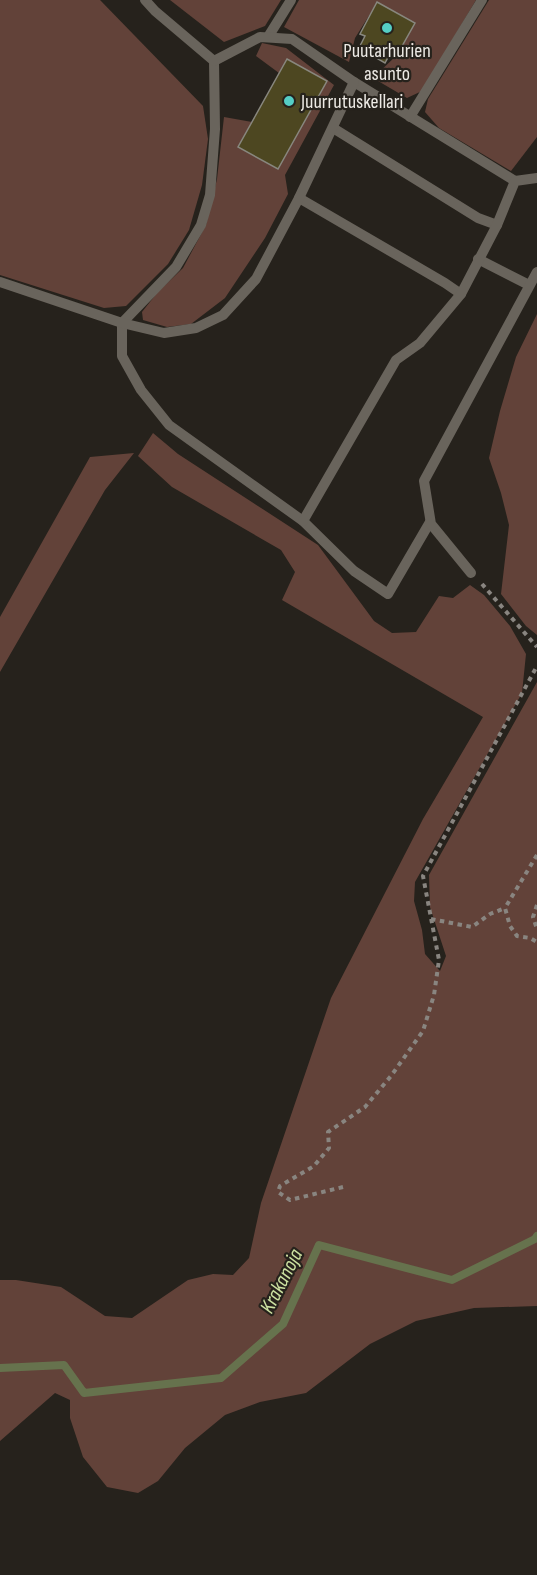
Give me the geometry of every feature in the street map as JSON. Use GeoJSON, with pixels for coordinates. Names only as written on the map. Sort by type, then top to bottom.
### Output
{"type":"FeatureCollection","features":[{"type":"Feature","properties":{"kind":"lane"},"geometry":{"type":"LineString","coordinates":[[145,0],[155,12],[214,61],[215,129],[210,195],[201,225],[176,267],[122,323],[122,356],[141,390],[169,425],[303,521],[354,571],[388,594],[430,522]]}},
{"type":"Feature","properties":{"kind":"lane"},"geometry":{"type":"LineString","coordinates":[[268,37],[291,0]]}},
{"type":"Feature","properties":{"kind":"lane"},"geometry":{"type":"LineString","coordinates":[[410,117],[482,0]]}},
{"type":"Feature","properties":{"kind":"lane"},"geometry":{"type":"LineString","coordinates":[[214,61],[260,37],[292,39],[354,82],[515,181],[537,178]]}},
{"type":"Feature","properties":{"kind":"lane"},"geometry":{"type":"LineString","coordinates":[[0,282],[122,323],[164,333],[196,328],[223,315],[256,279],[300,198],[354,82]]}},
{"type":"Feature","properties":{"kind":"lane"},"geometry":{"type":"LineString","coordinates":[[333,128],[478,218],[497,225]]}},
{"type":"Feature","properties":{"kind":"lane"},"geometry":{"type":"LineString","coordinates":[[303,521],[396,360],[420,343],[460,294],[497,225],[515,181]]}},
{"type":"Feature","properties":{"kind":"lane"},"geometry":{"type":"LineString","coordinates":[[300,198],[460,294]]}},
{"type":"Feature","properties":{"kind":"lane"},"geometry":{"type":"LineString","coordinates":[[478,259],[529,285]]}},
{"type":"Feature","properties":{"kind":"lane"},"geometry":{"type":"LineString","coordinates":[[471,573],[430,522],[424,481],[537,272]]}},
{"type":"Feature","properties":{"kind":"path"},"geometry":{"type":"LineString","coordinates":[[471,573],[537,647]]}},
{"type":"Feature","properties":{"kind":"path"},"geometry":{"type":"LineString","coordinates":[[343,1186],[290,1200],[278,1192],[280,1186],[314,1166],[329,1148],[328,1132],[365,1107],[391,1076],[423,1031],[434,995],[439,960],[423,876],[537,666]]}},
{"type":"Feature","properties":{"kind":"path"},"geometry":{"type":"LineString","coordinates":[[431,919],[472,927],[490,914],[505,908],[537,855]]}},
{"type":"Feature","properties":{"kind":"path"},"geometry":{"type":"LineString","coordinates":[[537,905],[533,917],[537,929]]}},
{"type":"Feature","properties":{"kind":"path"},"geometry":{"type":"LineString","coordinates":[[505,908],[510,926],[517,936],[530,938],[537,942]]}},
{"type":"Feature","properties":{"kind":"shaded area"},"geometry":{"type":"Polygon","coordinates":[[[0,0],[100,0],[203,106],[208,139],[202,185],[189,230],[168,264],[126,306],[104,308],[0,275],[0,0]]]}},
{"type":"Feature","properties":{"kind":"shaded area"},"geometry":{"type":"Polygon","coordinates":[[[170,0],[281,0],[265,26],[224,42],[170,0]]]}},
{"type":"Feature","properties":{"kind":"shaded area"},"geometry":{"type":"Polygon","coordinates":[[[299,0],[476,0],[422,91],[407,98],[373,78],[397,55],[377,3],[355,38],[349,62],[284,27],[299,0]]]}},
{"type":"Feature","properties":{"kind":"shaded area"},"geometry":{"type":"Polygon","coordinates":[[[489,0],[537,0],[537,137],[511,171],[439,128],[425,112],[428,99],[489,0]]]}},
{"type":"Feature","properties":{"kind":"shaded area"},"geometry":{"type":"Polygon","coordinates":[[[262,43],[286,48],[334,85],[285,175],[288,194],[265,238],[225,298],[191,324],[167,327],[143,320],[142,312],[157,293],[183,268],[206,225],[217,179],[224,117],[252,122],[279,73],[256,56],[262,43]]]}},
{"type":"Feature","properties":{"kind":"shaded area"},"geometry":{"type":"Polygon","coordinates":[[[537,314],[537,635],[526,626],[501,594],[509,525],[489,458],[516,357],[537,314]]]}},
{"type":"Feature","properties":{"kind":"shaded area"},"geometry":{"type":"Polygon","coordinates":[[[153,433],[178,454],[318,545],[374,621],[392,633],[416,632],[439,596],[453,598],[470,585],[484,595],[510,626],[526,654],[522,693],[415,882],[414,901],[422,930],[425,954],[440,971],[446,956],[430,907],[429,875],[537,682],[537,1306],[474,1308],[416,1321],[370,1344],[306,1393],[260,1402],[225,1415],[185,1448],[158,1481],[138,1493],[107,1487],[83,1457],[70,1418],[70,1400],[55,1393],[0,1441],[0,1280],[16,1280],[61,1287],[105,1316],[132,1318],[188,1280],[213,1274],[233,1275],[249,1258],[261,1203],[331,998],[423,819],[483,717],[282,600],[295,572],[281,550],[172,487],[138,456],[153,433]]]}},
{"type":"Feature","properties":{"kind":"shaded area"},"geometry":{"type":"Polygon","coordinates":[[[134,453],[105,490],[0,672],[0,617],[90,457],[134,453]]]}},
{"type":"Feature","properties":{"kind":"building","name":"Puutarhurien asunto"},"geometry":{"type":"Polygon","coordinates":[[[377,2],[415,23],[397,55],[391,52],[385,63],[359,48],[365,36],[360,34],[377,2]]]}},
{"type":"Feature","properties":{"kind":"building","name":"Juurrutuskellari"},"geometry":{"type":"Polygon","coordinates":[[[287,59],[327,81],[278,169],[238,147],[287,59]]]}},
{"type":"Feature","properties":{"kind":"waterway","name":"Krakanoja"},"geometry":{"type":"LineString","coordinates":[[0,1368],[64,1365],[84,1393],[221,1378],[283,1324],[319,1245],[452,1280],[537,1236]]}},
{"type":"Feature","properties":{"kind":"place","name":"Puutarhurien asunto"},"geometry":{"type":"Point","coordinates":[387,28]}},
{"type":"Feature","properties":{"kind":"place","name":"Juurrutuskellari"},"geometry":{"type":"Point","coordinates":[289,101]}}]}
